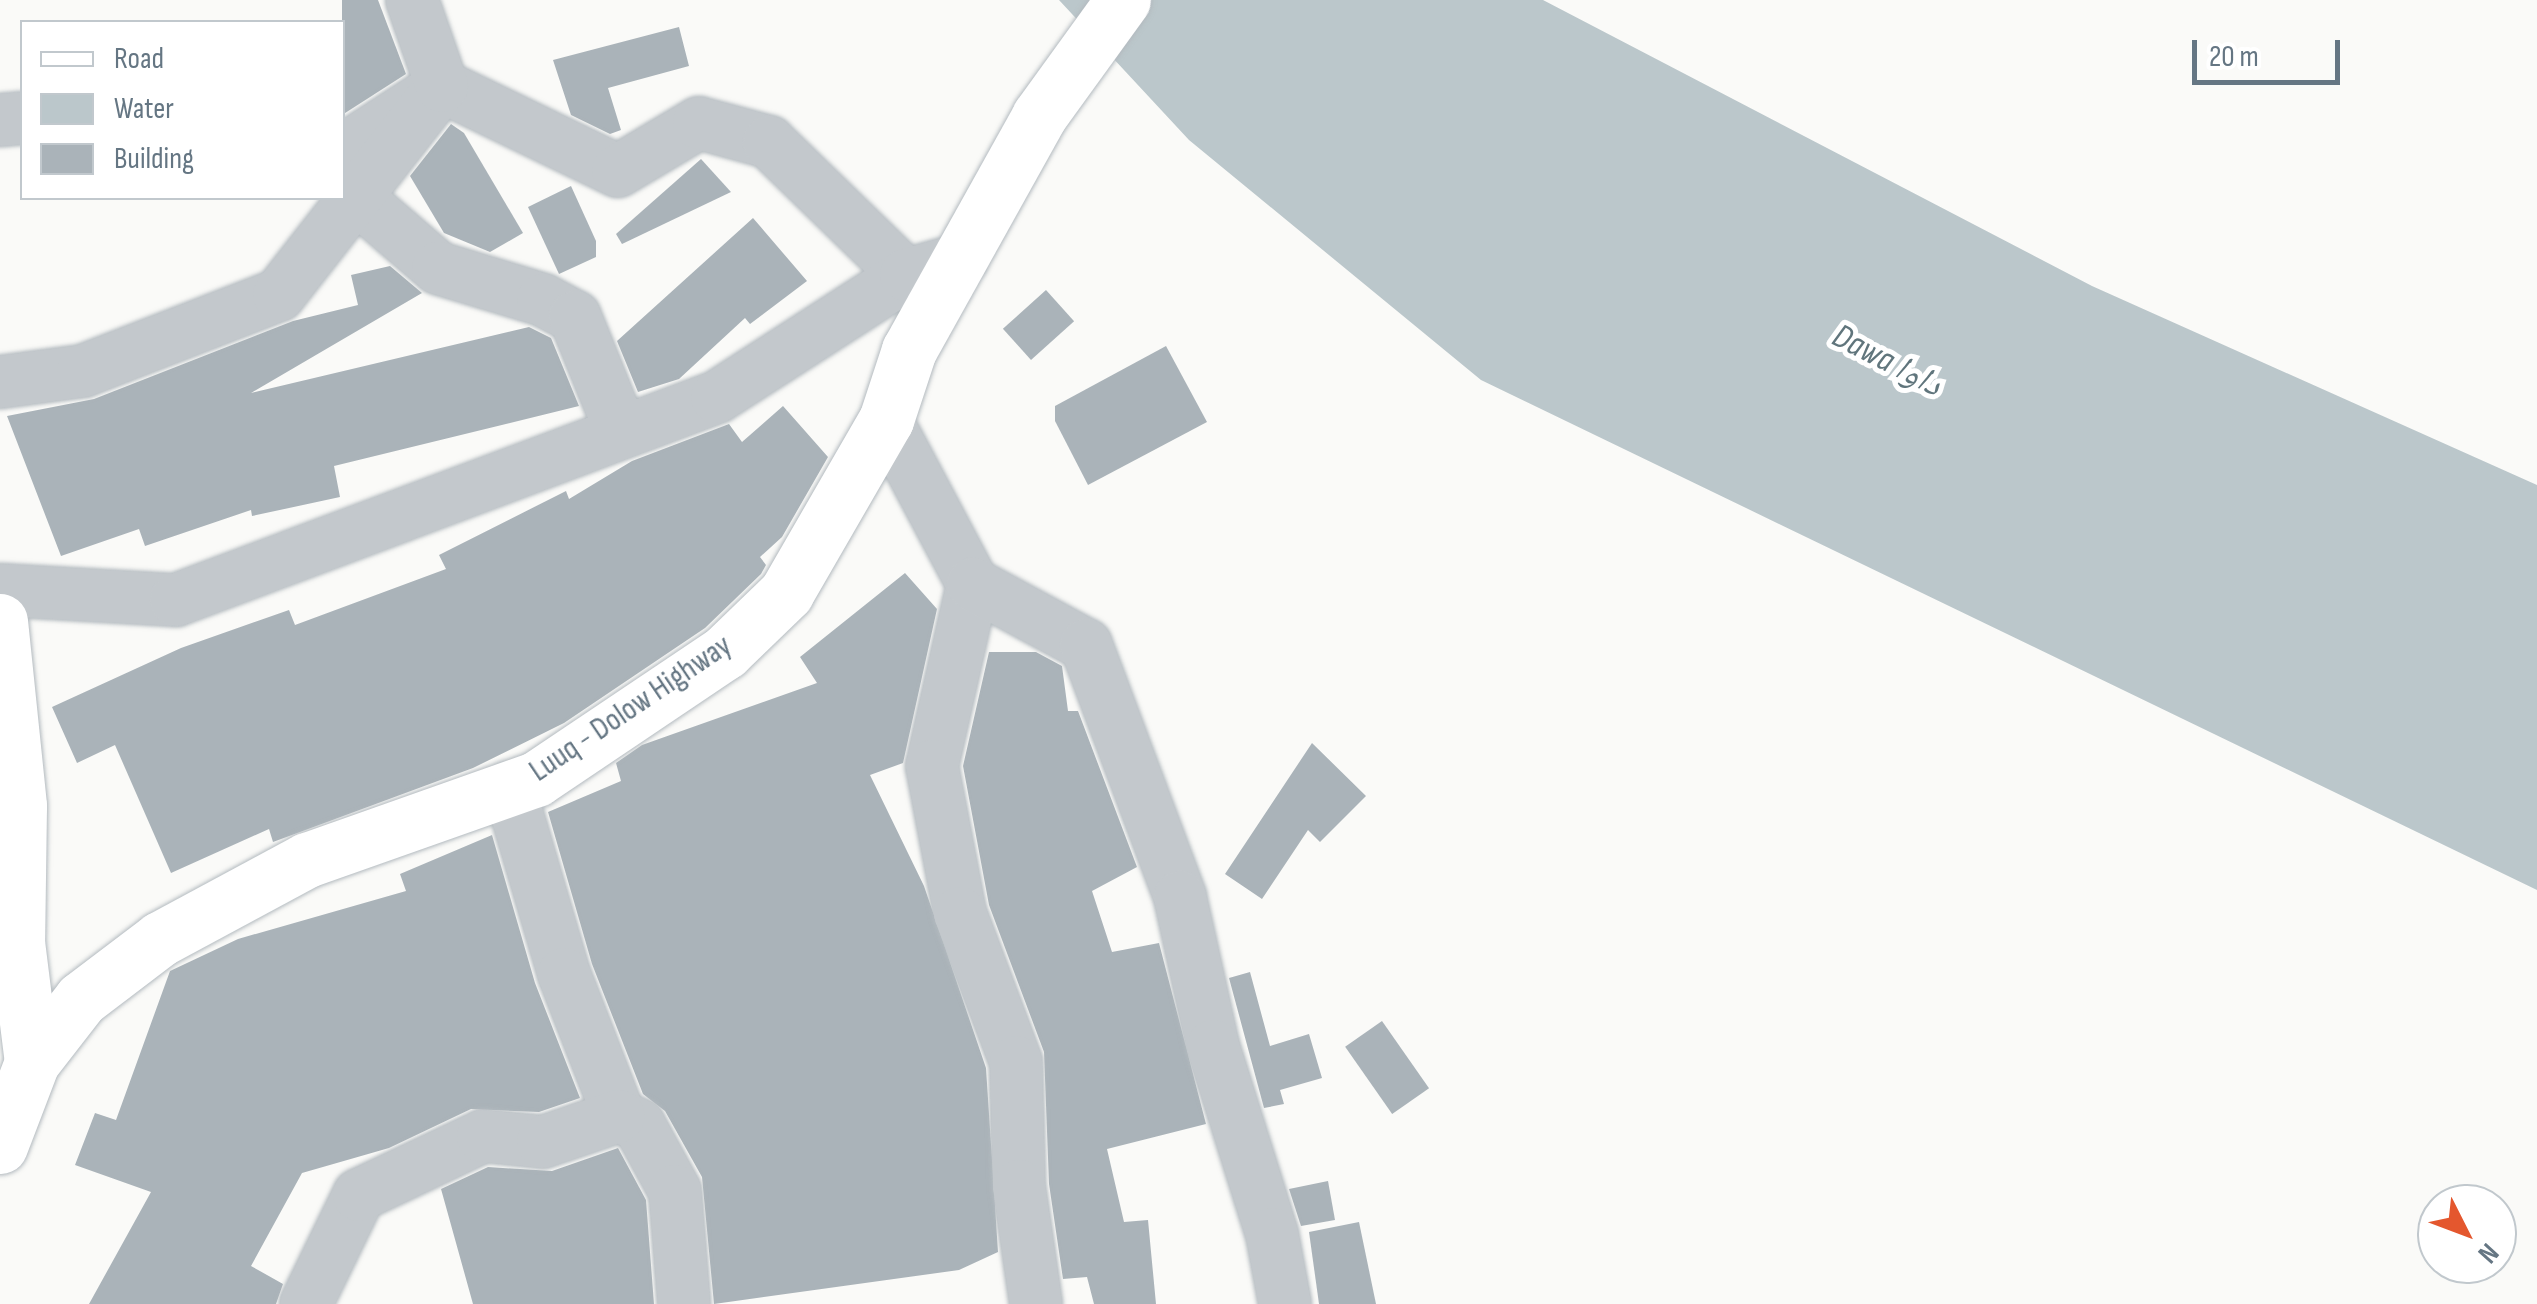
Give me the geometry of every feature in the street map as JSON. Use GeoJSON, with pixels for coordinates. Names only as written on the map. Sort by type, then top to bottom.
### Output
{"type":"FeatureCollection","features":[{"type":"Feature","properties":{"kind":"main road","name":"Luuq - Dolow Highway"},"geometry":{"type":"LineString","coordinates":[[0,1146],[32,1062],[81,999],[160,939],[306,860],[536,779],[737,641],[786,593],[886,420],[910,350],[1039,116],[1123,0]]}},
{"type":"Feature","properties":{"kind":"main road"},"geometry":{"type":"LineString","coordinates":[[0,620],[19,806],[17,942],[32,1062]]}},
{"type":"Feature","properties":{"kind":"street"},"geometry":{"type":"LineString","coordinates":[[412,0],[442,86],[618,171],[698,122],[769,142],[906,275]]}},
{"type":"Feature","properties":{"kind":"street"},"geometry":{"type":"LineString","coordinates":[[442,86],[350,175],[438,268],[576,317],[621,431]]}},
{"type":"Feature","properties":{"kind":"street"},"geometry":{"type":"LineString","coordinates":[[0,382],[83,371],[279,295],[335,200]]}},
{"type":"Feature","properties":{"kind":"street"},"geometry":{"type":"LineString","coordinates":[[0,590],[176,600],[717,397],[906,275],[962,259]]}},
{"type":"Feature","properties":{"kind":"street"},"geometry":{"type":"LineString","coordinates":[[886,420],[973,584],[1086,644],[1180,897],[1213,1046],[1272,1234],[1286,1304]]}},
{"type":"Feature","properties":{"kind":"street"},"geometry":{"type":"LineString","coordinates":[[973,584],[932,766],[960,913],[1016,1062],[1019,1186],[1036,1304]]}},
{"type":"Feature","properties":{"kind":"street"},"geometry":{"type":"LineString","coordinates":[[509,787],[564,974],[618,1116]]}},
{"type":"Feature","properties":{"kind":"street"},"geometry":{"type":"LineString","coordinates":[[306,1304],[359,1195],[482,1136],[543,1142],[618,1116],[639,1125],[676,1191],[684,1304]]}},
{"type":"Feature","properties":{"kind":"water","name":"Dawa داوا"},"geometry":{"type":"Polygon","coordinates":[[[1059,0],[1543,0],[2092,286],[2537,485],[2537,890],[1481,380],[1189,140],[1059,0]]]}},
{"type":"Feature","properties":{"kind":"building"},"geometry":{"type":"Polygon","coordinates":[[[342,0],[378,0],[406,74],[345,113],[345,20],[342,0]]]}},
{"type":"Feature","properties":{"kind":"building"},"geometry":{"type":"Polygon","coordinates":[[[679,27],[689,66],[608,88],[621,130],[610,134],[571,115],[553,60],[679,27]]]}},
{"type":"Feature","properties":{"kind":"building"},"geometry":{"type":"Polygon","coordinates":[[[451,124],[464,133],[523,233],[490,252],[444,233],[410,176],[451,124]]]}},
{"type":"Feature","properties":{"kind":"building"},"geometry":{"type":"Polygon","coordinates":[[[701,159],[731,192],[622,244],[616,234],[701,159]]]}},
{"type":"Feature","properties":{"kind":"building"},"geometry":{"type":"Polygon","coordinates":[[[571,186],[596,241],[596,257],[559,274],[528,207],[571,186]]]}},
{"type":"Feature","properties":{"kind":"building"},"geometry":{"type":"Polygon","coordinates":[[[753,218],[807,281],[750,324],[745,318],[679,379],[638,392],[617,341],[753,218]]]}},
{"type":"Feature","properties":{"kind":"building"},"geometry":{"type":"Polygon","coordinates":[[[390,266],[422,293],[251,393],[529,327],[551,338],[579,406],[334,466],[340,497],[252,516],[251,510],[145,546],[139,529],[61,556],[7,416],[94,399],[293,321],[358,305],[351,275],[390,266]]]}},
{"type":"Feature","properties":{"kind":"building"},"geometry":{"type":"Polygon","coordinates":[[[1046,290],[1074,321],[1031,360],[1003,329],[1046,290]]]}},
{"type":"Feature","properties":{"kind":"building"},"geometry":{"type":"Polygon","coordinates":[[[1166,346],[1207,422],[1088,485],[1055,421],[1055,406],[1166,346]]]}},
{"type":"Feature","properties":{"kind":"building"},"geometry":{"type":"Polygon","coordinates":[[[783,406],[828,457],[782,537],[760,557],[766,565],[761,574],[705,628],[564,723],[473,768],[273,842],[269,829],[171,873],[115,745],[77,763],[52,707],[181,648],[289,610],[295,625],[446,569],[439,555],[566,491],[569,499],[632,461],[729,424],[742,442],[783,406]]]}},
{"type":"Feature","properties":{"kind":"building"},"geometry":{"type":"Polygon","coordinates":[[[905,573],[937,609],[903,763],[870,775],[924,886],[986,1068],[998,1252],[959,1270],[714,1304],[702,1177],[665,1111],[643,1094],[592,964],[548,812],[621,781],[616,763],[642,745],[817,683],[800,657],[905,573]]]}},
{"type":"Feature","properties":{"kind":"building"},"geometry":{"type":"Polygon","coordinates":[[[989,652],[1036,652],[1062,666],[1068,711],[1078,711],[1137,867],[1092,891],[1112,952],[1159,943],[1206,1124],[1107,1149],[1124,1222],[1148,1220],[1156,1304],[1094,1304],[1087,1277],[1063,1279],[1049,1184],[1044,1052],[989,905],[963,766],[989,652]]]}},
{"type":"Feature","properties":{"kind":"building"},"geometry":{"type":"Polygon","coordinates":[[[1312,743],[1366,796],[1320,842],[1308,830],[1262,899],[1225,874],[1312,743]]]}},
{"type":"Feature","properties":{"kind":"building"},"geometry":{"type":"Polygon","coordinates":[[[492,835],[535,983],[580,1098],[539,1112],[471,1109],[389,1148],[302,1173],[251,1266],[283,1284],[276,1304],[89,1304],[151,1192],[75,1165],[95,1113],[116,1120],[170,971],[238,939],[406,891],[400,874],[492,835]]]}},
{"type":"Feature","properties":{"kind":"building"},"geometry":{"type":"Polygon","coordinates":[[[1250,972],[1270,1046],[1309,1034],[1322,1078],[1280,1090],[1284,1104],[1264,1108],[1229,978],[1250,972]]]}},
{"type":"Feature","properties":{"kind":"building"},"geometry":{"type":"Polygon","coordinates":[[[1382,1021],[1429,1088],[1392,1114],[1345,1047],[1382,1021]]]}},
{"type":"Feature","properties":{"kind":"building"},"geometry":{"type":"Polygon","coordinates":[[[618,1148],[646,1200],[654,1304],[473,1304],[441,1189],[488,1167],[552,1171],[618,1148]]]}},
{"type":"Feature","properties":{"kind":"building"},"geometry":{"type":"Polygon","coordinates":[[[1328,1181],[1335,1220],[1301,1226],[1289,1189],[1328,1181]]]}},
{"type":"Feature","properties":{"kind":"building"},"geometry":{"type":"Polygon","coordinates":[[[1359,1222],[1376,1304],[1319,1304],[1309,1232],[1359,1222]]]}}]}
